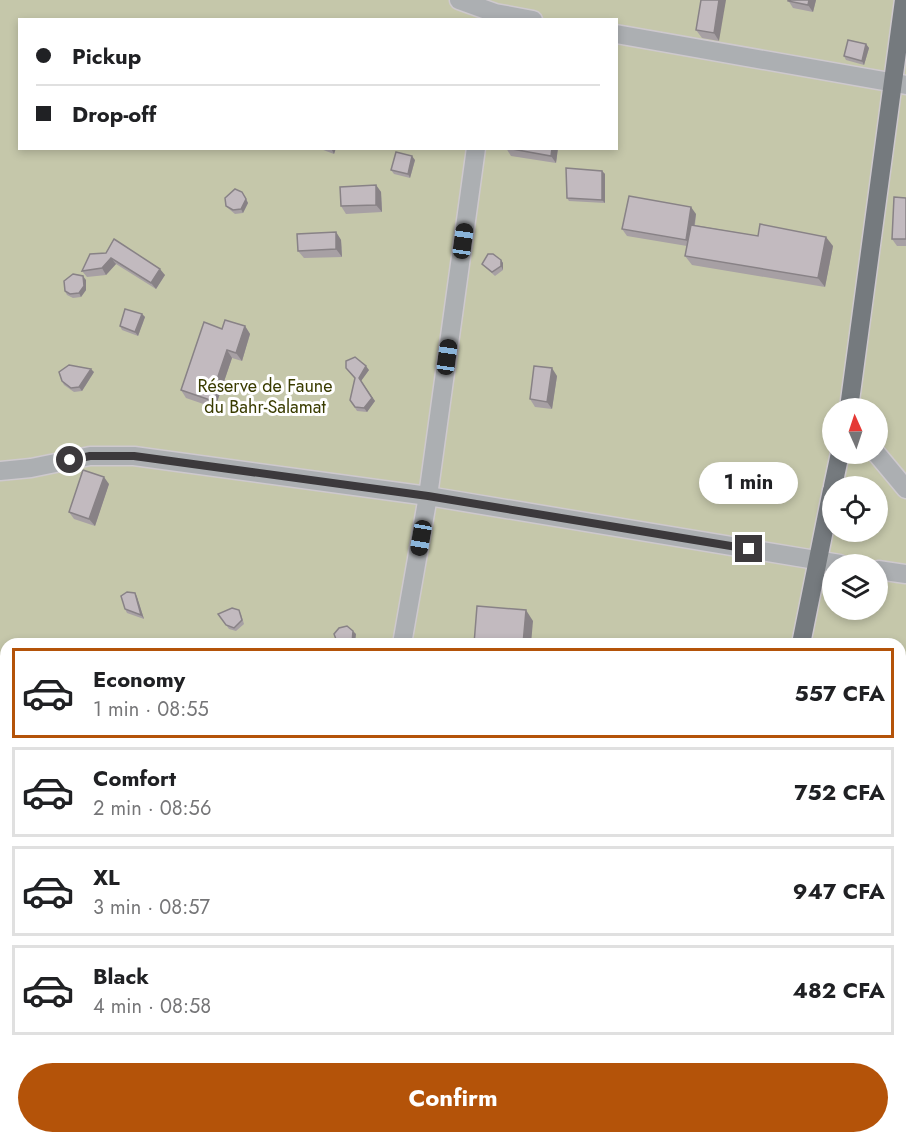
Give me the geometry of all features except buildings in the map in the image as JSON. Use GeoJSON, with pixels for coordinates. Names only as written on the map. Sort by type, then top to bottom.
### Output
{"type":"FeatureCollection","features":[{"type":"Feature","properties":{"kind":"main road"},"geometry":{"type":"LineString","coordinates":[[851,398],[900,84],[904,0]]}},
{"type":"Feature","properties":{"kind":"main road"},"geometry":{"type":"LineString","coordinates":[[802,638],[822,538]]}},
{"type":"Feature","properties":{"kind":"street"},"geometry":{"type":"LineString","coordinates":[[459,0],[494,16],[514,18]]}},
{"type":"Feature","properties":{"kind":"street"},"geometry":{"type":"LineString","coordinates":[[618,34],[900,84]]}},
{"type":"Feature","properties":{"kind":"street"},"geometry":{"type":"LineString","coordinates":[[403,638],[428,496],[476,150]]}},
{"type":"Feature","properties":{"kind":"street"},"geometry":{"type":"LineString","coordinates":[[0,471],[31,468],[90,456],[134,456],[428,496],[822,561]]}},
{"type":"Feature","properties":{"kind":"street"},"geometry":{"type":"LineString","coordinates":[[885,464],[906,489]]}},
{"type":"Feature","properties":{"kind":"street"},"geometry":{"type":"LineString","coordinates":[[888,571],[906,574]]}},
{"type":"Feature","properties":{"kind":"green space","name":"Réserve de Faune du Bahr-Salamat"},"geometry":{"type":"Polygon","coordinates":[[[0,0],[906,0],[906,638],[0,638],[0,0]]]}},
{"type":"Feature","properties":{"kind":"route"},"geometry":{"type":"LineString","coordinates":[[70,460],[90,456],[134,456],[428,496],[749,549]]}}]}
